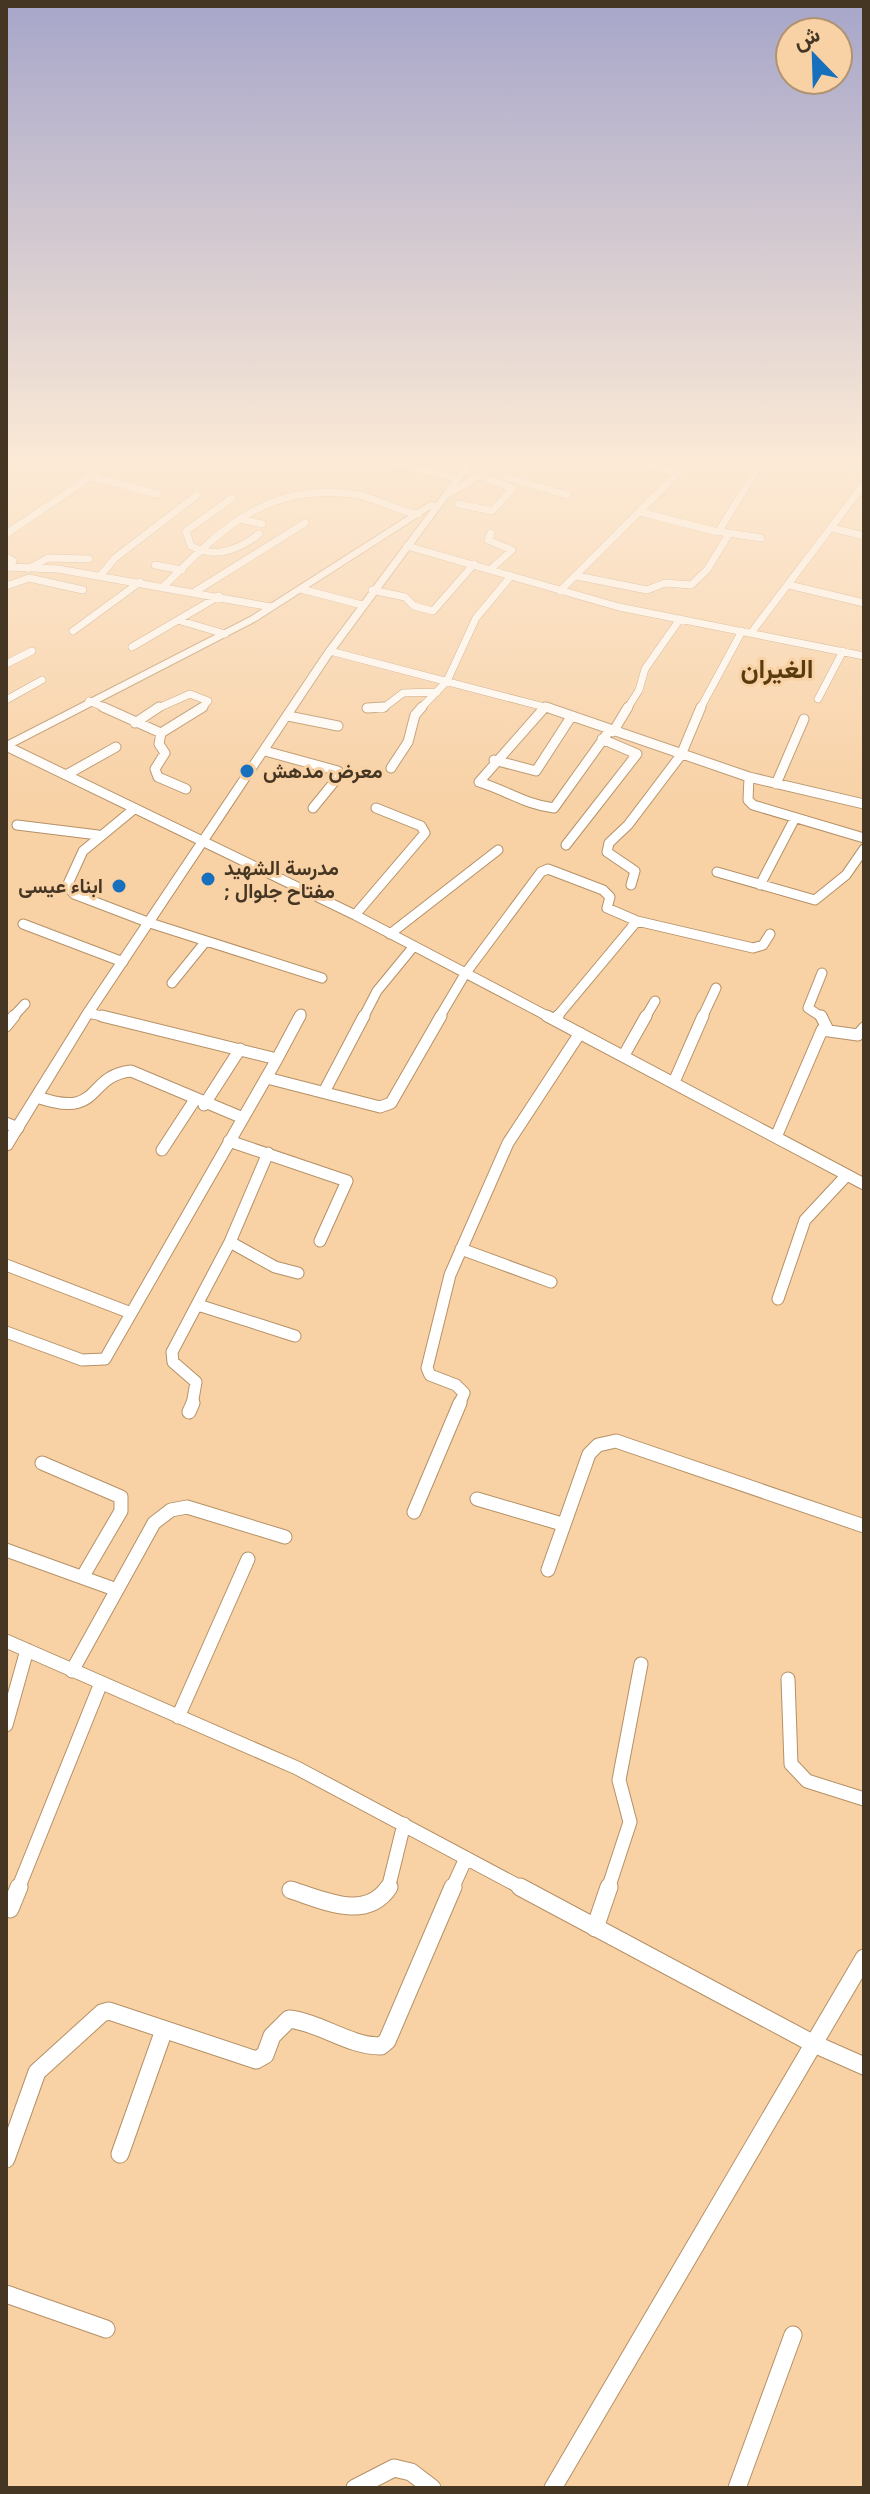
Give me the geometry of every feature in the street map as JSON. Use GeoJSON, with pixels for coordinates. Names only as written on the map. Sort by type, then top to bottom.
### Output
{"type":"FeatureCollection","features":[{"type":"Feature","properties":{"kind":"main road"},"geometry":{"type":"LineString","coordinates":[[6,746],[225,634],[319,577]]}},
{"type":"Feature","properties":{"kind":"main road"},"geometry":{"type":"LineString","coordinates":[[6,1146],[88,1013],[382,577]]}},
{"type":"Feature","properties":{"kind":"street"},"geometry":{"type":"LineString","coordinates":[[109,577],[271,607]]}},
{"type":"Feature","properties":{"kind":"street"},"geometry":{"type":"LineString","coordinates":[[164,586],[174,577]]}},
{"type":"Feature","properties":{"kind":"street"},"geometry":{"type":"LineString","coordinates":[[196,591],[218,577]]}},
{"type":"Feature","properties":{"kind":"street"},"geometry":{"type":"LineString","coordinates":[[372,590],[405,597],[414,606],[433,611],[462,577]]}},
{"type":"Feature","properties":{"kind":"street"},"geometry":{"type":"LineString","coordinates":[[391,768],[408,742],[415,715],[447,681],[476,618],[510,577]]}},
{"type":"Feature","properties":{"kind":"street"},"geometry":{"type":"LineString","coordinates":[[516,577],[680,619],[864,656]]}},
{"type":"Feature","properties":{"kind":"street"},"geometry":{"type":"LineString","coordinates":[[560,591],[575,577]]}},
{"type":"Feature","properties":{"kind":"street"},"geometry":{"type":"LineString","coordinates":[[584,577],[647,590],[665,583],[691,585],[699,577]]}},
{"type":"Feature","properties":{"kind":"street"},"geometry":{"type":"LineString","coordinates":[[631,885],[635,871],[607,852],[609,843],[628,825],[681,755],[692,725],[747,632],[795,577]]}},
{"type":"Feature","properties":{"kind":"street"},"geometry":{"type":"LineString","coordinates":[[8,584],[29,578],[83,590]]}},
{"type":"Feature","properties":{"kind":"street"},"geometry":{"type":"LineString","coordinates":[[73,631],[140,582]]}},
{"type":"Feature","properties":{"kind":"street"},"geometry":{"type":"LineString","coordinates":[[789,585],[864,603]]}},
{"type":"Feature","properties":{"kind":"street"},"geometry":{"type":"LineString","coordinates":[[301,589],[362,605]]}},
{"type":"Feature","properties":{"kind":"street"},"geometry":{"type":"LineString","coordinates":[[132,647],[219,596]]}},
{"type":"Feature","properties":{"kind":"street"},"geometry":{"type":"LineString","coordinates":[[545,707],[494,760],[479,782],[510,792],[525,804],[551,809],[558,805],[602,739],[611,732],[639,690],[645,669],[680,619]]}},
{"type":"Feature","properties":{"kind":"street"},"geometry":{"type":"LineString","coordinates":[[181,621],[225,634]]}},
{"type":"Feature","properties":{"kind":"street"},"geometry":{"type":"LineString","coordinates":[[6,664],[32,651]]}},
{"type":"Feature","properties":{"kind":"street"},"geometry":{"type":"LineString","coordinates":[[330,651],[545,707],[749,777],[864,804]]}},
{"type":"Feature","properties":{"kind":"street"},"geometry":{"type":"LineString","coordinates":[[818,699],[843,651]]}},
{"type":"Feature","properties":{"kind":"street"},"geometry":{"type":"LineString","coordinates":[[6,700],[42,680]]}},
{"type":"Feature","properties":{"kind":"street"},"geometry":{"type":"LineString","coordinates":[[367,708],[382,709],[403,693],[438,692]]}},
{"type":"Feature","properties":{"kind":"street"},"geometry":{"type":"LineString","coordinates":[[135,723],[185,694],[196,693],[208,701],[203,708],[161,733],[159,744],[165,753],[156,765],[158,777],[186,789]]}},
{"type":"Feature","properties":{"kind":"street"},"geometry":{"type":"LineString","coordinates":[[89,701],[161,733]]}},
{"type":"Feature","properties":{"kind":"street"},"geometry":{"type":"LineString","coordinates":[[288,716],[338,726]]}},
{"type":"Feature","properties":{"kind":"street"},"geometry":{"type":"LineString","coordinates":[[494,760],[527,771],[540,769],[571,717]]}},
{"type":"Feature","properties":{"kind":"street"},"geometry":{"type":"LineString","coordinates":[[776,784],[804,719]]}},
{"type":"Feature","properties":{"kind":"street"},"geometry":{"type":"LineString","coordinates":[[566,845],[637,754],[602,739]]}},
{"type":"Feature","properties":{"kind":"street"},"geometry":{"type":"LineString","coordinates":[[6,746],[355,915],[864,1184]]}},
{"type":"Feature","properties":{"kind":"street"},"geometry":{"type":"LineString","coordinates":[[66,775],[116,747]]}},
{"type":"Feature","properties":{"kind":"street"},"geometry":{"type":"LineString","coordinates":[[265,751],[338,771],[339,776],[313,808]]}},
{"type":"Feature","properties":{"kind":"street"},"geometry":{"type":"LineString","coordinates":[[749,777],[748,800],[794,820],[864,838]]}},
{"type":"Feature","properties":{"kind":"street"},"geometry":{"type":"LineString","coordinates":[[355,915],[425,833],[421,826],[376,808]]}},
{"type":"Feature","properties":{"kind":"street"},"geometry":{"type":"LineString","coordinates":[[134,809],[98,835],[74,863],[67,886],[85,899],[150,923],[322,978]]}},
{"type":"Feature","properties":{"kind":"street"},"geometry":{"type":"LineString","coordinates":[[760,885],[794,820]]}},
{"type":"Feature","properties":{"kind":"street"},"geometry":{"type":"LineString","coordinates":[[17,825],[43,832],[63,828],[98,835]]}},
{"type":"Feature","properties":{"kind":"street"},"geometry":{"type":"LineString","coordinates":[[717,872],[815,900],[846,875],[864,849]]}},
{"type":"Feature","properties":{"kind":"street"},"geometry":{"type":"LineString","coordinates":[[390,934],[498,850]]}},
{"type":"Feature","properties":{"kind":"street"},"geometry":{"type":"LineString","coordinates":[[267,1078],[380,1107],[391,1103],[465,974],[541,872],[548,869],[603,890],[610,897],[607,908],[637,921],[753,948],[763,945],[770,934]]}},
{"type":"Feature","properties":{"kind":"street"},"geometry":{"type":"LineString","coordinates":[[555,1020],[637,921]]}},
{"type":"Feature","properties":{"kind":"street"},"geometry":{"type":"LineString","coordinates":[[23,924],[123,962]]}},
{"type":"Feature","properties":{"kind":"street"},"geometry":{"type":"LineString","coordinates":[[172,983],[206,941]]}},
{"type":"Feature","properties":{"kind":"street"},"geometry":{"type":"LineString","coordinates":[[324,1092],[377,991],[414,946]]}},
{"type":"Feature","properties":{"kind":"street"},"geometry":{"type":"LineString","coordinates":[[822,973],[808,1006],[823,1018],[827,1028]]}},
{"type":"Feature","properties":{"kind":"street"},"geometry":{"type":"LineString","coordinates":[[674,1082],[716,988]]}},
{"type":"Feature","properties":{"kind":"street"},"geometry":{"type":"LineString","coordinates":[[624,1055],[655,1001]]}},
{"type":"Feature","properties":{"kind":"street"},"geometry":{"type":"LineString","coordinates":[[6,1026],[25,1004]]}},
{"type":"Feature","properties":{"kind":"street"},"geometry":{"type":"LineString","coordinates":[[88,1013],[277,1059]]}},
{"type":"Feature","properties":{"kind":"street"},"geometry":{"type":"LineString","coordinates":[[6,1332],[82,1360],[100,1361],[111,1352],[301,1014]]}},
{"type":"Feature","properties":{"kind":"street"},"geometry":{"type":"LineString","coordinates":[[827,1028],[858,1035],[864,1028]]}},
{"type":"Feature","properties":{"kind":"street"},"geometry":{"type":"LineString","coordinates":[[776,1137],[818,1036],[827,1028]]}},
{"type":"Feature","properties":{"kind":"street"},"geometry":{"type":"LineString","coordinates":[[414,1512],[464,1393],[456,1385],[430,1375],[427,1368],[450,1275],[508,1143],[580,1033]]}},
{"type":"Feature","properties":{"kind":"street"},"geometry":{"type":"LineString","coordinates":[[162,1150],[240,1049]]}},
{"type":"Feature","properties":{"kind":"street"},"geometry":{"type":"LineString","coordinates":[[37,1097],[64,1106],[86,1102],[115,1074],[124,1071],[243,1118]]}},
{"type":"Feature","properties":{"kind":"street"},"geometry":{"type":"LineString","coordinates":[[6,1123],[18,1128]]}},
{"type":"Feature","properties":{"kind":"street"},"geometry":{"type":"LineString","coordinates":[[229,1141],[347,1181],[320,1241]]}},
{"type":"Feature","properties":{"kind":"street"},"geometry":{"type":"LineString","coordinates":[[189,1412],[198,1387],[195,1379],[173,1362],[172,1352],[230,1242],[268,1153]]}},
{"type":"Feature","properties":{"kind":"street"},"geometry":{"type":"LineString","coordinates":[[778,1299],[801,1230],[811,1211],[831,1196],[846,1176]]}},
{"type":"Feature","properties":{"kind":"street"},"geometry":{"type":"LineString","coordinates":[[230,1242],[275,1267],[298,1273]]}},
{"type":"Feature","properties":{"kind":"street"},"geometry":{"type":"LineString","coordinates":[[461,1249],[551,1282]]}},
{"type":"Feature","properties":{"kind":"street"},"geometry":{"type":"LineString","coordinates":[[6,1265],[131,1313]]}},
{"type":"Feature","properties":{"kind":"street"},"geometry":{"type":"LineString","coordinates":[[198,1305],[295,1336]]}},
{"type":"Feature","properties":{"kind":"street"},"geometry":{"type":"LineString","coordinates":[[548,1570],[589,1454],[598,1445],[616,1441],[864,1526]]}},
{"type":"Feature","properties":{"kind":"street"},"geometry":{"type":"LineString","coordinates":[[42,1463],[121,1497],[121,1511],[83,1576]]}},
{"type":"Feature","properties":{"kind":"street"},"geometry":{"type":"LineString","coordinates":[[477,1499],[562,1524]]}},
{"type":"Feature","properties":{"kind":"street"},"geometry":{"type":"LineString","coordinates":[[72,1671],[154,1523],[178,1507],[285,1537]]}},
{"type":"Feature","properties":{"kind":"street"},"geometry":{"type":"LineString","coordinates":[[6,1550],[117,1590]]}},
{"type":"Feature","properties":{"kind":"street"},"geometry":{"type":"LineString","coordinates":[[178,1717],[248,1559]]}},
{"type":"Feature","properties":{"kind":"street"},"geometry":{"type":"LineString","coordinates":[[6,1641],[297,1768],[812,2043],[864,2066]]}},
{"type":"Feature","properties":{"kind":"street"},"geometry":{"type":"LineString","coordinates":[[6,1725],[27,1650]]}},
{"type":"Feature","properties":{"kind":"street"},"geometry":{"type":"LineString","coordinates":[[595,1928],[630,1822],[619,1780],[641,1664]]}},
{"type":"Feature","properties":{"kind":"street"},"geometry":{"type":"LineString","coordinates":[[788,1679],[791,1764],[807,1781],[864,1799]]}},
{"type":"Feature","properties":{"kind":"street"},"geometry":{"type":"LineString","coordinates":[[10,1909],[101,1683]]}},
{"type":"Feature","properties":{"kind":"street"},"geometry":{"type":"LineString","coordinates":[[291,1890],[352,1908],[375,1904],[384,1898],[389,1888],[404,1824]]}},
{"type":"Feature","properties":{"kind":"street"},"geometry":{"type":"LineString","coordinates":[[6,2159],[37,2072],[93,2018],[109,2011],[256,2060],[265,2055],[272,2036],[289,2019],[301,2019],[362,2045],[381,2046],[387,2041],[466,1858]]}},
{"type":"Feature","properties":{"kind":"street"},"geometry":{"type":"LineString","coordinates":[[553,2488],[864,1958]]}},
{"type":"Feature","properties":{"kind":"street"},"geometry":{"type":"LineString","coordinates":[[120,2154],[164,2030]]}},
{"type":"Feature","properties":{"kind":"street"},"geometry":{"type":"LineString","coordinates":[[6,2294],[106,2329]]}},
{"type":"Feature","properties":{"kind":"street"},"geometry":{"type":"LineString","coordinates":[[737,2488],[793,2335]]}},
{"type":"Feature","properties":{"kind":"street"},"geometry":{"type":"LineString","coordinates":[[355,2488],[375,2474],[394,2468],[411,2469],[432,2488]]}},
{"type":"Feature","properties":{"kind":"place","name":"معرض مدهش"},"geometry":{"type":"Point","coordinates":[247,771]}},
{"type":"Feature","properties":{"kind":"place","name":"مدرسة الشهيد ; مفتاح جلوال"},"geometry":{"type":"Point","coordinates":[208,879]}},
{"type":"Feature","properties":{"kind":"place","name":"ابناء عيسى"},"geometry":{"type":"Point","coordinates":[119,886]}},
{"type":"Feature","properties":{"kind":"district","name":"الغيران"},"geometry":{"type":"Point","coordinates":[777,669]}}]}
